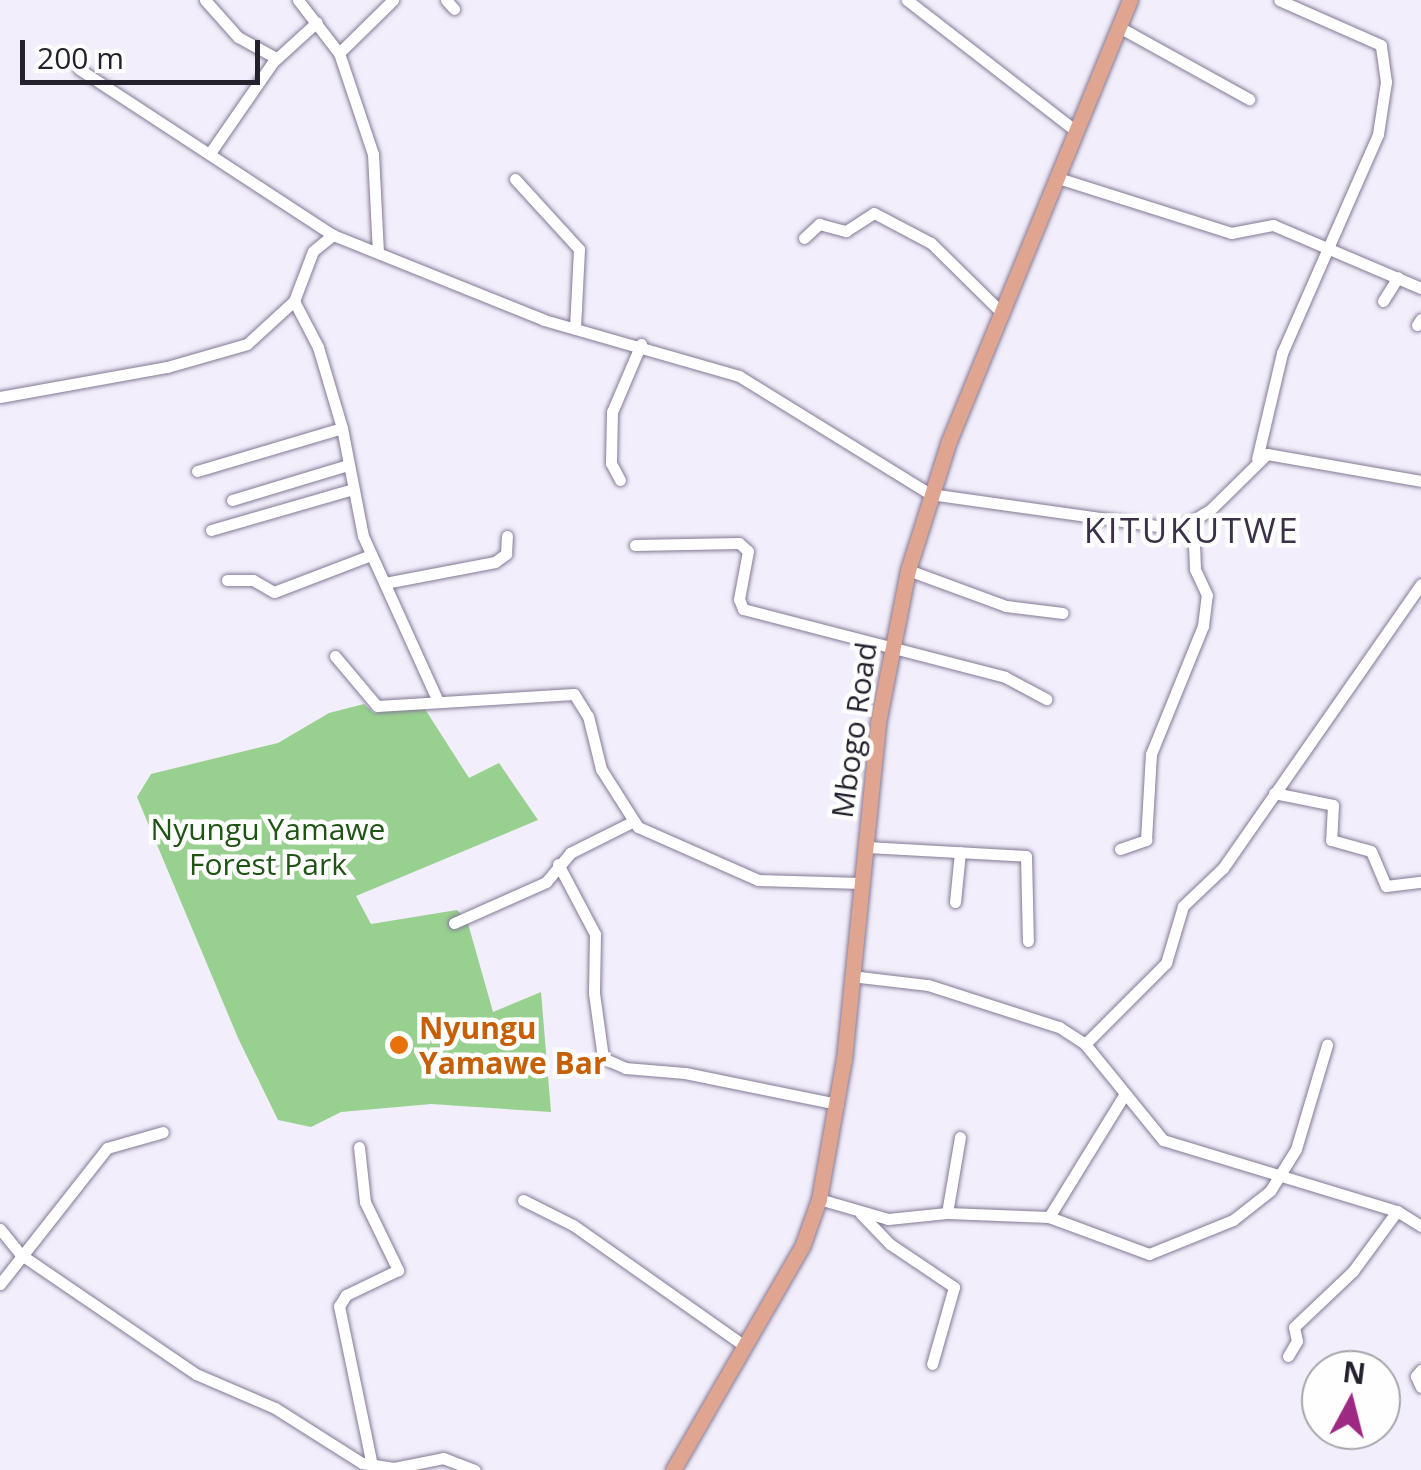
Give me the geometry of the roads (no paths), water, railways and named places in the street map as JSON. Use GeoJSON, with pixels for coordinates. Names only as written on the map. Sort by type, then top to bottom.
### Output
{"type":"FeatureCollection","features":[{"type":"Feature","properties":{"kind":"main road","name":"Mbogo Road"},"geometry":{"type":"LineString","coordinates":[[673,1470],[742,1344],[802,1247],[819,1199],[838,1104],[861,883],[892,648],[908,570],[930,494],[1130,0]]}},
{"type":"Feature","properties":{"kind":"street"},"geometry":{"type":"LineString","coordinates":[[205,0],[238,37],[276,58]]}},
{"type":"Feature","properties":{"kind":"street"},"geometry":{"type":"LineString","coordinates":[[298,0],[339,53],[373,154],[378,252]]}},
{"type":"Feature","properties":{"kind":"street"},"geometry":{"type":"LineString","coordinates":[[339,53],[393,0]]}},
{"type":"Feature","properties":{"kind":"street"},"geometry":{"type":"LineString","coordinates":[[907,0],[1077,132]]}},
{"type":"Feature","properties":{"kind":"street"},"geometry":{"type":"LineString","coordinates":[[79,69],[333,235],[575,329],[641,344],[761,386],[930,494],[1164,527],[1194,520],[1257,459],[1282,352],[1378,134],[1384,51],[1372,39],[1280,0]]}},
{"type":"Feature","properties":{"kind":"street"},"geometry":{"type":"LineString","coordinates":[[210,153],[276,58],[317,22]]}},
{"type":"Feature","properties":{"kind":"street"},"geometry":{"type":"LineString","coordinates":[[1120,27],[1249,99]]}},
{"type":"Feature","properties":{"kind":"street"},"geometry":{"type":"LineString","coordinates":[[1058,178],[1230,233],[1273,225],[1421,288]]}},
{"type":"Feature","properties":{"kind":"street"},"geometry":{"type":"LineString","coordinates":[[515,179],[577,242],[575,329]]}},
{"type":"Feature","properties":{"kind":"street"},"geometry":{"type":"LineString","coordinates":[[804,238],[819,224],[846,231],[874,213],[930,243],[1003,314]]}},
{"type":"Feature","properties":{"kind":"street"},"geometry":{"type":"LineString","coordinates":[[0,397],[228,352],[262,334],[294,301],[313,251],[333,235]]}},
{"type":"Feature","properties":{"kind":"street"},"geometry":{"type":"LineString","coordinates":[[1383,301],[1398,277]]}},
{"type":"Feature","properties":{"kind":"street"},"geometry":{"type":"LineString","coordinates":[[294,301],[318,347],[342,428],[371,555],[437,699]]}},
{"type":"Feature","properties":{"kind":"street"},"geometry":{"type":"LineString","coordinates":[[620,480],[611,463],[612,412],[641,344]]}},
{"type":"Feature","properties":{"kind":"street"},"geometry":{"type":"LineString","coordinates":[[197,471],[342,428]]}},
{"type":"Feature","properties":{"kind":"street"},"geometry":{"type":"LineString","coordinates":[[1257,459],[1282,456],[1421,481]]}},
{"type":"Feature","properties":{"kind":"street"},"geometry":{"type":"LineString","coordinates":[[232,500],[348,465]]}},
{"type":"Feature","properties":{"kind":"street"},"geometry":{"type":"LineString","coordinates":[[211,530],[353,489]]}},
{"type":"Feature","properties":{"kind":"street"},"geometry":{"type":"LineString","coordinates":[[1120,849],[1146,840],[1150,754],[1203,626],[1207,596],[1195,570],[1194,520]]}},
{"type":"Feature","properties":{"kind":"street"},"geometry":{"type":"LineString","coordinates":[[385,584],[495,562],[506,554],[507,536]]}},
{"type":"Feature","properties":{"kind":"street"},"geometry":{"type":"LineString","coordinates":[[636,545],[739,543],[748,550],[739,599],[744,609],[1014,680],[1046,699]]}},
{"type":"Feature","properties":{"kind":"street"},"geometry":{"type":"LineString","coordinates":[[227,580],[253,580],[274,592],[371,555]]}},
{"type":"Feature","properties":{"kind":"street"},"geometry":{"type":"LineString","coordinates":[[908,570],[965,595],[1062,613]]}},
{"type":"Feature","properties":{"kind":"street"},"geometry":{"type":"LineString","coordinates":[[1086,1044],[1166,963],[1184,906],[1216,878],[1421,584]]}},
{"type":"Feature","properties":{"kind":"street"},"geometry":{"type":"LineString","coordinates":[[336,656],[372,705],[574,694],[588,716],[602,769],[632,822],[758,880],[861,883]]}},
{"type":"Feature","properties":{"kind":"street"},"geometry":{"type":"LineString","coordinates":[[1274,793],[1333,805],[1331,840],[1371,851],[1386,886],[1421,882]]}},
{"type":"Feature","properties":{"kind":"street"},"geometry":{"type":"LineString","coordinates":[[454,923],[546,882],[558,864],[632,822]]}},
{"type":"Feature","properties":{"kind":"street"},"geometry":{"type":"LineString","coordinates":[[867,847],[960,852],[991,849],[1029,858],[1028,941]]}},
{"type":"Feature","properties":{"kind":"street"},"geometry":{"type":"LineString","coordinates":[[955,902],[960,852]]}},
{"type":"Feature","properties":{"kind":"street"},"geometry":{"type":"LineString","coordinates":[[558,864],[594,934],[594,993],[603,1058],[626,1068],[685,1072],[838,1104]]}},
{"type":"Feature","properties":{"kind":"street"},"geometry":{"type":"LineString","coordinates":[[851,976],[973,998],[1046,1022],[1086,1044],[1163,1140],[1397,1211],[1421,1226]]}},
{"type":"Feature","properties":{"kind":"street"},"geometry":{"type":"LineString","coordinates":[[819,1199],[888,1219],[947,1212],[1048,1217],[1143,1256],[1246,1213],[1283,1176],[1327,1046]]}},
{"type":"Feature","properties":{"kind":"street"},"geometry":{"type":"LineString","coordinates":[[1048,1217],[1124,1095]]}},
{"type":"Feature","properties":{"kind":"street"},"geometry":{"type":"LineString","coordinates":[[0,1284],[107,1148],[163,1132]]}},
{"type":"Feature","properties":{"kind":"street"},"geometry":{"type":"LineString","coordinates":[[947,1212],[960,1137]]}},
{"type":"Feature","properties":{"kind":"street"},"geometry":{"type":"LineString","coordinates":[[359,1148],[365,1202],[398,1270],[346,1295],[339,1306],[372,1466]]}},
{"type":"Feature","properties":{"kind":"street"},"geometry":{"type":"LineString","coordinates":[[523,1200],[573,1225],[742,1344]]}},
{"type":"Feature","properties":{"kind":"street"},"geometry":{"type":"LineString","coordinates":[[1288,1356],[1296,1342],[1294,1327],[1353,1270],[1397,1211]]}},
{"type":"Feature","properties":{"kind":"street"},"geometry":{"type":"LineString","coordinates":[[861,1214],[890,1244],[954,1286],[932,1364]]}},
{"type":"Feature","properties":{"kind":"street"},"geometry":{"type":"LineString","coordinates":[[0,1228],[20,1254],[196,1374],[275,1408],[372,1466],[443,1458],[474,1470]]}},
{"type":"Feature","properties":{"kind":"street"},"geometry":{"type":"LineString","coordinates":[[1421,1370],[1416,1376],[1421,1387]]}},
{"type":"Feature","properties":{"kind":"place","name":"Nyungu Yamawe Bar"},"geometry":{"type":"Point","coordinates":[399,1045]}},
{"type":"Feature","properties":{"kind":"district","name":"KITUKUTWE"},"geometry":{"type":"Point","coordinates":[1192,530]}},
{"type":"Feature","properties":{"kind":"park label","name":"Nyungu Yamawe Forest Park"},"geometry":{"type":"Point","coordinates":[268,846]}}]}
